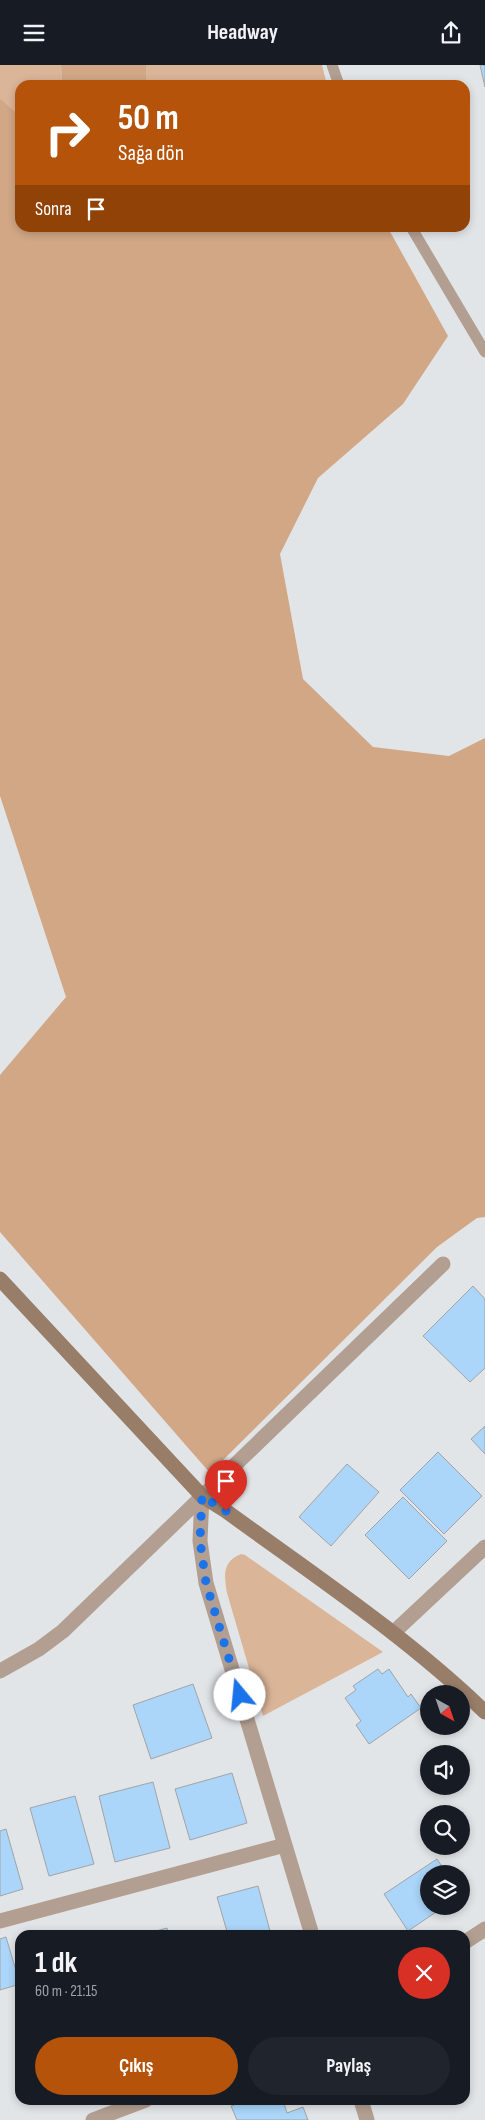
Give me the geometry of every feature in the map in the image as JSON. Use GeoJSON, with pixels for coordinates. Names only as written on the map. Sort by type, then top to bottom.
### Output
{"type":"FeatureCollection","features":[{"type":"Feature","properties":{"kind":"street"},"geometry":{"type":"LineString","coordinates":[[0,1671],[39,1649],[63,1631],[443,1264]]}},
{"type":"Feature","properties":{"kind":"street"},"geometry":{"type":"LineString","coordinates":[[0,1279],[202,1496],[226,1511],[394,1633],[456,1684],[485,1712]]}},
{"type":"Feature","properties":{"kind":"street"},"geometry":{"type":"LineString","coordinates":[[202,1496],[200,1541],[206,1583],[310,1930]]}},
{"type":"Feature","properties":{"kind":"street"},"geometry":{"type":"LineString","coordinates":[[394,1633],[485,1547]]}},
{"type":"Feature","properties":{"kind":"street"},"geometry":{"type":"LineString","coordinates":[[0,1921],[285,1845]]}},
{"type":"Feature","properties":{"kind":"street"},"geometry":{"type":"LineString","coordinates":[[470,1939],[485,1929]]}},
{"type":"Feature","properties":{"kind":"street"},"geometry":{"type":"LineString","coordinates":[[93,2120],[133,2105]]}},
{"type":"Feature","properties":{"kind":"street"},"geometry":{"type":"LineString","coordinates":[[362,2105],[367,2120]]}},
{"type":"Feature","properties":{"kind":"lane"},"geometry":{"type":"LineString","coordinates":[[332,65],[338,80]]}},
{"type":"Feature","properties":{"kind":"lane"},"geometry":{"type":"LineString","coordinates":[[414,232],[485,351]]}},
{"type":"Feature","properties":{"kind":"shaded area"},"geometry":{"type":"Polygon","coordinates":[[[0,65],[61,65],[62,80],[15,80],[15,112],[0,98],[0,65]]]}},
{"type":"Feature","properties":{"kind":"shaded area"},"geometry":{"type":"Polygon","coordinates":[[[61,65],[146,65],[147,80],[62,80],[61,65]]]}},
{"type":"Feature","properties":{"kind":"shaded area"},"geometry":{"type":"Polygon","coordinates":[[[146,65],[322,65],[326,80],[147,80],[146,65]]]}},
{"type":"Feature","properties":{"kind":"shaded area"},"geometry":{"type":"Polygon","coordinates":[[[0,98],[15,112],[15,232],[390,232],[448,336],[403,404],[318,478],[280,554],[303,679],[373,747],[449,756],[485,738],[485,1217],[477,1218],[437,1247],[210,1473],[0,1232],[0,1075],[66,997],[0,796],[0,98]]]}},
{"type":"Feature","properties":{"kind":"shaded area"},"geometry":{"type":"Polygon","coordinates":[[[241,1554],[383,1652],[263,1716],[226,1586],[225,1575],[227,1565],[241,1554]]]}},
{"type":"Feature","properties":{"kind":"building"},"geometry":{"type":"Polygon","coordinates":[[[480,65],[485,65],[485,87],[480,65]]]}},
{"type":"Feature","properties":{"kind":"building"},"geometry":{"type":"Polygon","coordinates":[[[473,1286],[485,1299],[485,1368],[470,1382],[423,1336],[473,1286]]]}},
{"type":"Feature","properties":{"kind":"building"},"geometry":{"type":"Polygon","coordinates":[[[485,1426],[485,1454],[471,1439],[485,1426]]]}},
{"type":"Feature","properties":{"kind":"building"},"geometry":{"type":"Polygon","coordinates":[[[438,1452],[482,1496],[444,1534],[400,1490],[438,1452]]]}},
{"type":"Feature","properties":{"kind":"building"},"geometry":{"type":"Polygon","coordinates":[[[347,1464],[379,1492],[331,1546],[299,1517],[347,1464]]]}},
{"type":"Feature","properties":{"kind":"building"},"geometry":{"type":"Polygon","coordinates":[[[403,1497],[447,1541],[409,1579],[365,1535],[403,1497]]]}},
{"type":"Feature","properties":{"kind":"building"},"geometry":{"type":"Polygon","coordinates":[[[378,1669],[382,1674],[389,1669],[408,1697],[411,1694],[420,1709],[369,1744],[356,1725],[361,1721],[345,1698],[356,1690],[353,1686],[378,1669]]]}},
{"type":"Feature","properties":{"kind":"building"},"geometry":{"type":"Polygon","coordinates":[[[193,1684],[212,1738],[151,1759],[133,1705],[193,1684]]]}},
{"type":"Feature","properties":{"kind":"building"},"geometry":{"type":"Polygon","coordinates":[[[232,1773],[247,1823],[190,1840],[175,1789],[232,1773]]]}},
{"type":"Feature","properties":{"kind":"building"},"geometry":{"type":"Polygon","coordinates":[[[153,1782],[170,1848],[115,1862],[99,1796],[153,1782]]]}},
{"type":"Feature","properties":{"kind":"building"},"geometry":{"type":"Polygon","coordinates":[[[75,1796],[94,1864],[49,1876],[30,1808],[75,1796]]]}},
{"type":"Feature","properties":{"kind":"building"},"geometry":{"type":"Polygon","coordinates":[[[6,1829],[23,1889],[0,1896],[0,1831],[6,1829]]]}},
{"type":"Feature","properties":{"kind":"building"},"geometry":{"type":"Polygon","coordinates":[[[437,1859],[441,1865],[428,1865],[437,1859]]]}},
{"type":"Feature","properties":{"kind":"building"},"geometry":{"type":"Polygon","coordinates":[[[420,1870],[420,1915],[432,1915],[407,1930],[384,1894],[420,1870]]]}},
{"type":"Feature","properties":{"kind":"building"},"geometry":{"type":"Polygon","coordinates":[[[258,1886],[270,1930],[227,1930],[217,1897],[258,1886]]]}},
{"type":"Feature","properties":{"kind":"building"},"geometry":{"type":"Polygon","coordinates":[[[6,1937],[15,1967],[15,1986],[0,1990],[0,1939],[6,1937]]]}},
{"type":"Feature","properties":{"kind":"building"},"geometry":{"type":"Polygon","coordinates":[[[285,2105],[287,2113],[303,2107],[308,2120],[237,2120],[231,2106],[285,2105]]]}},
{"type":"Feature","properties":{"kind":"route"},"geometry":{"type":"LineString","coordinates":[[226,1511],[202,1496],[200,1541],[206,1583],[240,1695]]}}]}
